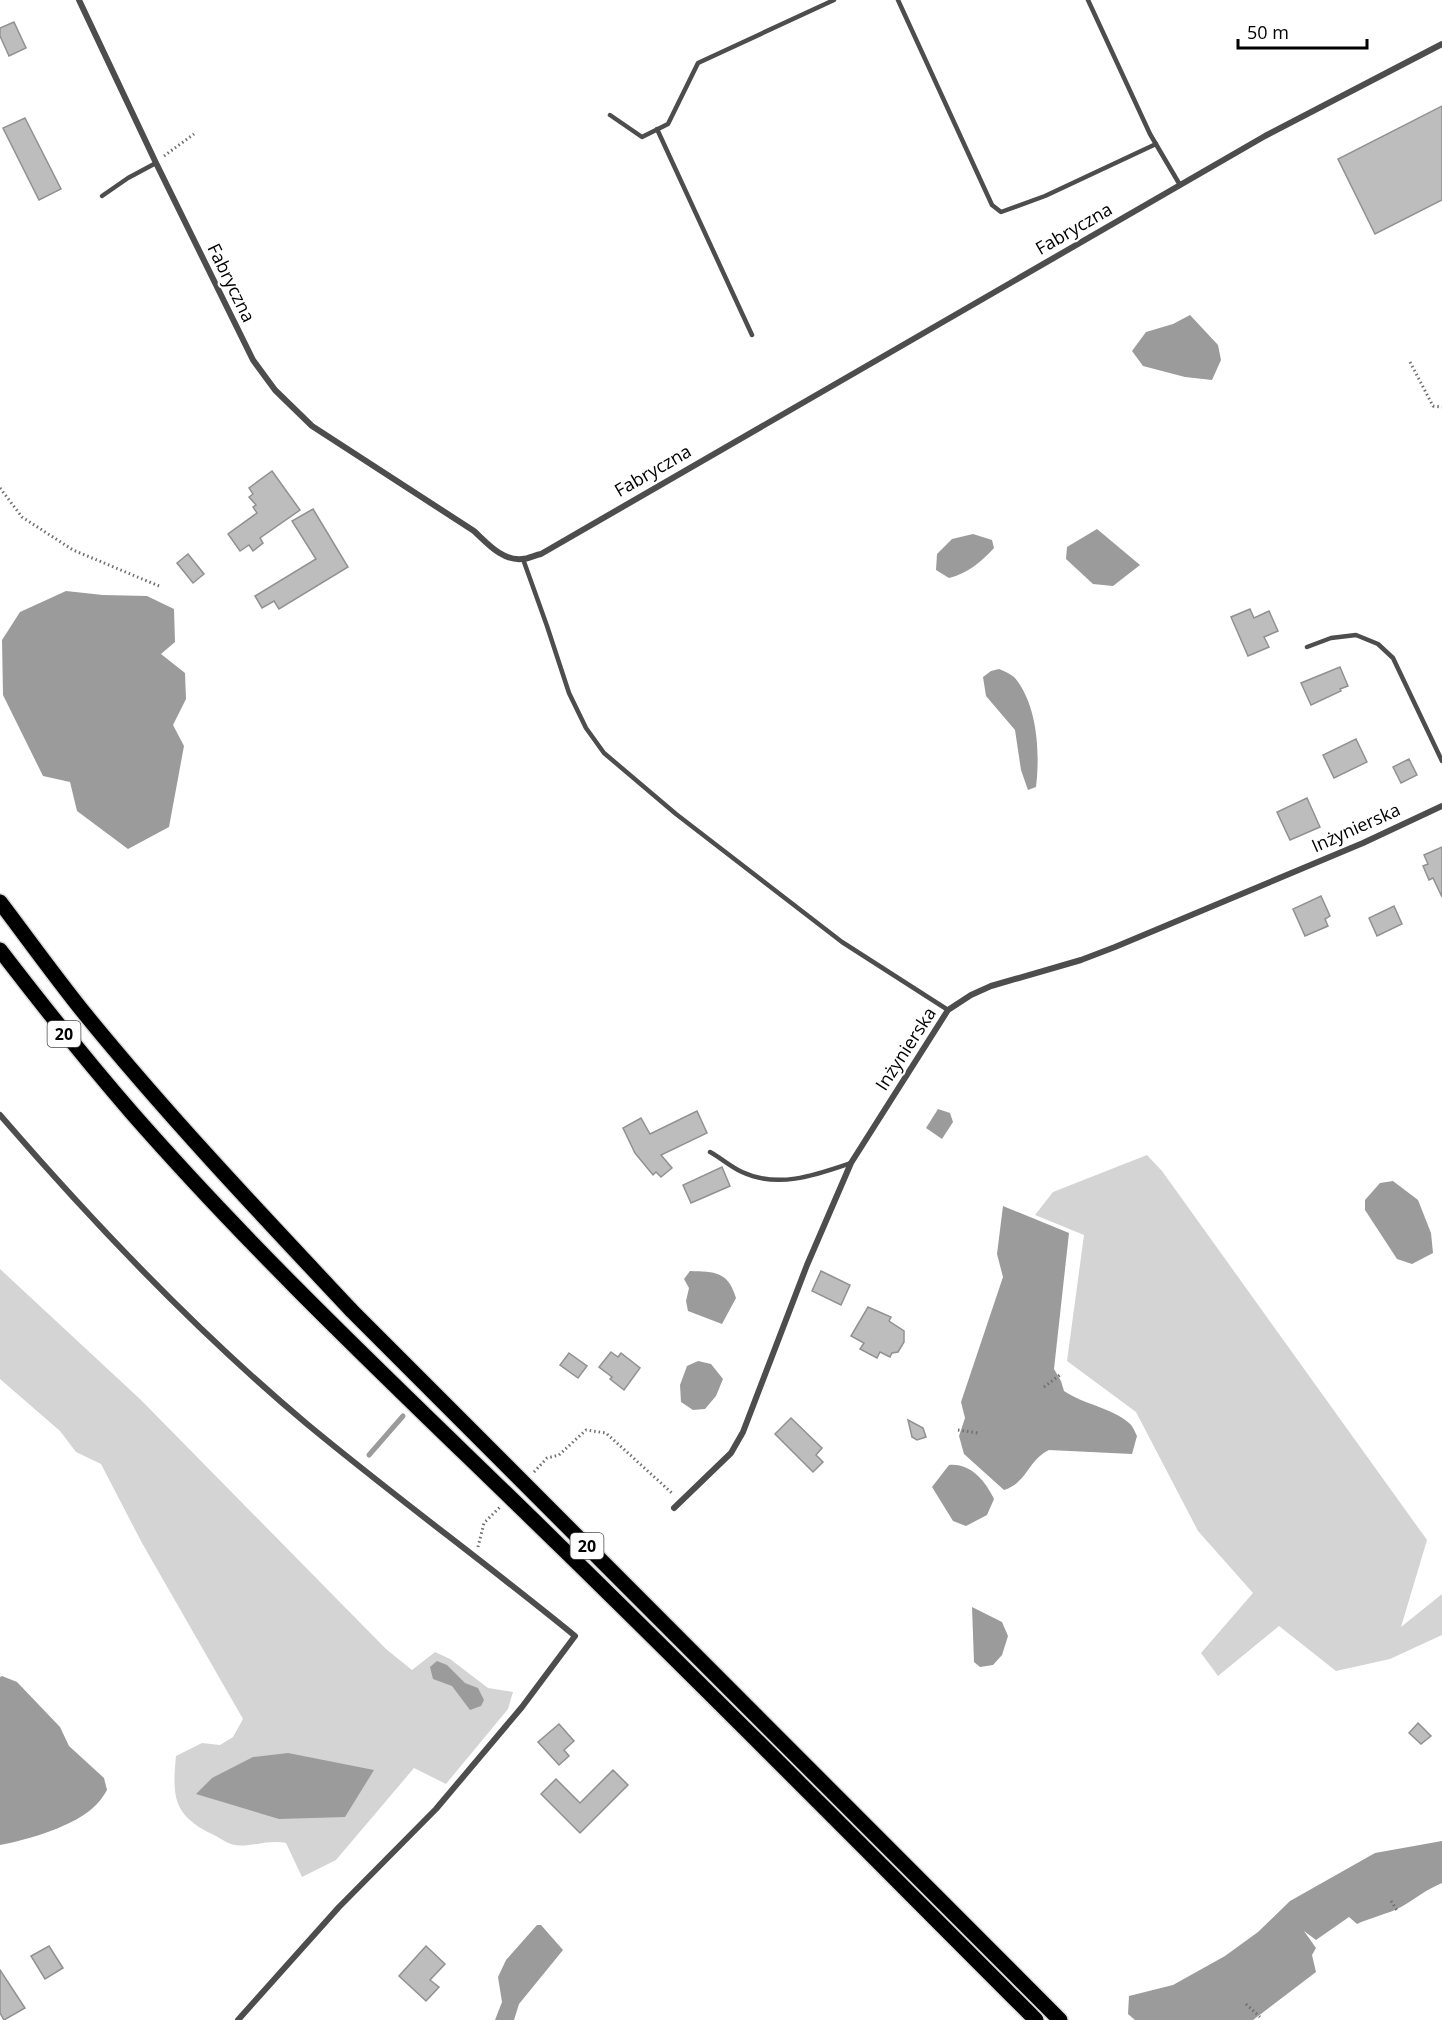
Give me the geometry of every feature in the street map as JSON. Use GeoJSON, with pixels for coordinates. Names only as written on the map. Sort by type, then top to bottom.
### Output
{"type":"FeatureCollection","features":[{"type":"Feature","properties":{"kind":"main road","name":"20"},"geometry":{"type":"LineString","coordinates":[[0,902],[118,1053],[265,1219],[361,1319],[1060,2020]]}},
{"type":"Feature","properties":{"kind":"main road","name":"20"},"geometry":{"type":"LineString","coordinates":[[0,950],[61,1029],[133,1114],[229,1219],[1035,2020]]}},
{"type":"Feature","properties":{"kind":"street","name":"Fabryczna"},"geometry":{"type":"LineString","coordinates":[[79,0],[253,360],[274,390],[312,426],[474,531],[498,552],[523,560],[541,554],[1265,136],[1442,44]]}},
{"type":"Feature","properties":{"kind":"street","name":"Inżynierska"},"geometry":{"type":"LineString","coordinates":[[674,1508],[731,1453],[743,1432],[807,1264],[851,1163],[948,1010],[971,995],[991,986],[1081,960],[1115,947],[1363,843],[1442,806]]}},
{"type":"Feature","properties":{"kind":"street"},"geometry":{"type":"LineString","coordinates":[[0,1115],[55,1179],[145,1273],[238,1364],[306,1423],[575,1636],[522,1707],[436,1809],[339,1907],[238,2020]]}},
{"type":"Feature","properties":{"kind":"lane"},"geometry":{"type":"LineString","coordinates":[[610,115],[642,137],[668,124],[698,63],[834,0]]}},
{"type":"Feature","properties":{"kind":"lane"},"geometry":{"type":"LineString","coordinates":[[898,0],[992,205],[1001,212],[1046,196],[1156,144]]}},
{"type":"Feature","properties":{"kind":"lane"},"geometry":{"type":"LineString","coordinates":[[1088,0],[1156,144],[1180,185]]}},
{"type":"Feature","properties":{"kind":"lane"},"geometry":{"type":"LineString","coordinates":[[657,129],[752,335]]}},
{"type":"Feature","properties":{"kind":"lane"},"geometry":{"type":"LineString","coordinates":[[102,196],[128,178],[156,163]]}},
{"type":"Feature","properties":{"kind":"lane"},"geometry":{"type":"LineString","coordinates":[[523,560],[569,693],[586,728],[604,753],[676,814],[842,942],[948,1010]]}},
{"type":"Feature","properties":{"kind":"lane"},"geometry":{"type":"LineString","coordinates":[[1307,647],[1331,638],[1356,635],[1378,644],[1394,658],[1442,761]]}},
{"type":"Feature","properties":{"kind":"lane"},"geometry":{"type":"LineString","coordinates":[[710,1152],[742,1172],[776,1181],[798,1179],[851,1163]]}},
{"type":"Feature","properties":{"kind":"path"},"geometry":{"type":"LineString","coordinates":[[156,163],[194,134]]}},
{"type":"Feature","properties":{"kind":"path"},"geometry":{"type":"LineString","coordinates":[[1410,362],[1433,406],[1442,407]]}},
{"type":"Feature","properties":{"kind":"path"},"geometry":{"type":"LineString","coordinates":[[0,488],[22,517],[73,550],[159,586]]}},
{"type":"Feature","properties":{"kind":"path"},"geometry":{"type":"LineString","coordinates":[[1044,1387],[1060,1375]]}},
{"type":"Feature","properties":{"kind":"path"},"geometry":{"type":"LineString","coordinates":[[531,1474],[547,1458],[559,1455],[586,1430],[606,1433],[669,1491],[682,1500]]}},
{"type":"Feature","properties":{"kind":"path"},"geometry":{"type":"LineString","coordinates":[[958,1430],[978,1433]]}},
{"type":"Feature","properties":{"kind":"path"},"geometry":{"type":"LineString","coordinates":[[474,1557],[484,1523],[500,1507]]}},
{"type":"Feature","properties":{"kind":"path"},"geometry":{"type":"LineString","coordinates":[[1391,1901],[1398,1912]]}},
{"type":"Feature","properties":{"kind":"path"},"geometry":{"type":"LineString","coordinates":[[1246,2004],[1260,2017]]}},
{"type":"Feature","properties":{"kind":"shaded area"},"geometry":{"type":"Polygon","coordinates":[[[1190,315],[1218,345],[1221,360],[1212,380],[1185,377],[1143,366],[1132,351],[1146,332],[1173,324],[1190,315]]]}},
{"type":"Feature","properties":{"kind":"shaded area"},"geometry":{"type":"Polygon","coordinates":[[[1097,529],[1140,565],[1113,586],[1093,584],[1066,559],[1067,547],[1097,529]]]}},
{"type":"Feature","properties":{"kind":"shaded area"},"geometry":{"type":"Polygon","coordinates":[[[973,534],[992,540],[994,548],[973,567],[956,576],[949,578],[936,570],[937,554],[952,539],[973,534]]]}},
{"type":"Feature","properties":{"kind":"shaded area"},"geometry":{"type":"Polygon","coordinates":[[[66,591],[147,596],[174,609],[175,642],[161,654],[185,673],[186,699],[173,725],[184,746],[169,827],[128,849],[77,811],[70,782],[43,776],[3,695],[2,640],[20,612],[66,591]]]}},
{"type":"Feature","properties":{"kind":"shaded area"},"geometry":{"type":"Polygon","coordinates":[[[999,669],[1015,678],[1023,689],[1033,716],[1038,760],[1036,787],[1028,790],[1021,770],[1015,730],[986,696],[983,677],[999,669]]]}},
{"type":"Feature","properties":{"kind":"shaded area"},"geometry":{"type":"Polygon","coordinates":[[[938,1109],[950,1113],[953,1122],[942,1139],[926,1128],[938,1109]]]}},
{"type":"Feature","properties":{"kind":"shaded area"},"geometry":{"type":"Polygon","coordinates":[[[1147,1155],[1162,1171],[1427,1540],[1401,1627],[1442,1594],[1442,1635],[1390,1659],[1336,1671],[1279,1626],[1218,1676],[1201,1653],[1253,1593],[1198,1531],[1136,1412],[1067,1361],[1084,1235],[1035,1215],[1053,1192],[1147,1155]]]}},
{"type":"Feature","properties":{"kind":"shaded area"},"geometry":{"type":"Polygon","coordinates":[[[1393,1181],[1418,1200],[1431,1233],[1433,1253],[1412,1264],[1397,1259],[1365,1210],[1365,1200],[1380,1183],[1393,1181]]]}},
{"type":"Feature","properties":{"kind":"shaded area"},"geometry":{"type":"Polygon","coordinates":[[[1003,1206],[1069,1233],[1054,1369],[1064,1391],[1122,1418],[1132,1426],[1137,1436],[1132,1454],[1049,1450],[1036,1459],[1018,1482],[1004,1490],[964,1454],[959,1436],[965,1418],[961,1402],[1003,1277],[997,1254],[1003,1206]]]}},
{"type":"Feature","properties":{"kind":"shaded area"},"geometry":{"type":"Polygon","coordinates":[[[0,1269],[141,1400],[386,1649],[412,1670],[435,1652],[450,1659],[488,1688],[513,1692],[508,1709],[446,1784],[414,1768],[336,1860],[302,1877],[286,1843],[272,1842],[241,1846],[232,1844],[200,1828],[183,1812],[175,1794],[176,1756],[202,1743],[220,1745],[233,1737],[243,1719],[142,1543],[101,1464],[76,1452],[60,1431],[0,1379],[0,1269]]]}},
{"type":"Feature","properties":{"kind":"shaded area"},"geometry":{"type":"Polygon","coordinates":[[[690,1271],[719,1275],[725,1278],[733,1289],[736,1298],[722,1324],[688,1311],[686,1301],[689,1288],[684,1279],[690,1271]]]}},
{"type":"Feature","properties":{"kind":"shaded area"},"geometry":{"type":"Polygon","coordinates":[[[698,1361],[711,1364],[723,1379],[716,1396],[705,1409],[693,1410],[681,1402],[680,1385],[687,1366],[698,1361]]]}},
{"type":"Feature","properties":{"kind":"shaded area"},"geometry":{"type":"Polygon","coordinates":[[[949,1465],[971,1470],[986,1486],[994,1499],[987,1515],[966,1526],[953,1521],[932,1487],[949,1465]]]}},
{"type":"Feature","properties":{"kind":"shaded area"},"geometry":{"type":"Polygon","coordinates":[[[972,1607],[1002,1622],[1008,1636],[1002,1655],[993,1665],[980,1667],[974,1662],[972,1607]]]}},
{"type":"Feature","properties":{"kind":"shaded area"},"geometry":{"type":"Polygon","coordinates":[[[437,1661],[447,1665],[465,1683],[478,1688],[484,1700],[481,1706],[470,1710],[452,1686],[433,1679],[430,1667],[437,1661]]]}},
{"type":"Feature","properties":{"kind":"shaded area"},"geometry":{"type":"Polygon","coordinates":[[[0,1677],[17,1682],[60,1727],[69,1746],[104,1778],[107,1790],[87,1813],[64,1826],[24,1840],[0,1845],[0,1677]]]}},
{"type":"Feature","properties":{"kind":"shaded area"},"geometry":{"type":"Polygon","coordinates":[[[288,1753],[374,1770],[345,1817],[279,1819],[196,1794],[212,1778],[253,1757],[288,1753]]]}},
{"type":"Feature","properties":{"kind":"shaded area"},"geometry":{"type":"Polygon","coordinates":[[[1442,1841],[1442,1883],[1396,1909],[1357,1924],[1349,1917],[1316,1940],[1304,1931],[1316,1948],[1312,1955],[1316,1972],[1253,2020],[1135,2020],[1128,2014],[1129,1996],[1173,1985],[1225,1956],[1258,1932],[1290,1901],[1375,1853],[1442,1841]]]}},
{"type":"Feature","properties":{"kind":"shaded area"},"geometry":{"type":"Polygon","coordinates":[[[537,1925],[541,1925],[563,1950],[519,2004],[514,2020],[495,2020],[502,2002],[498,1977],[506,1960],[537,1925]]]}},
{"type":"Feature","properties":{"kind":"building"},"geometry":{"type":"Polygon","coordinates":[[[14,22],[26,48],[9,56],[0,36],[0,28],[14,22]]]}},
{"type":"Feature","properties":{"kind":"building"},"geometry":{"type":"Polygon","coordinates":[[[1442,106],[1442,200],[1375,234],[1338,159],[1442,106]]]}},
{"type":"Feature","properties":{"kind":"building"},"geometry":{"type":"Polygon","coordinates":[[[25,118],[61,189],[39,200],[3,128],[25,118]]]}},
{"type":"Feature","properties":{"kind":"building"},"geometry":{"type":"Polygon","coordinates":[[[272,471],[300,510],[260,538],[263,543],[253,551],[249,545],[240,551],[228,534],[257,513],[253,507],[256,505],[249,497],[253,494],[249,488],[272,471]]]}},
{"type":"Feature","properties":{"kind":"building"},"geometry":{"type":"Polygon","coordinates":[[[313,509],[348,567],[279,609],[274,601],[262,608],[255,596],[316,559],[292,521],[313,509]]]}},
{"type":"Feature","properties":{"kind":"building"},"geometry":{"type":"Polygon","coordinates":[[[188,554],[204,574],[193,583],[177,563],[188,554]]]}},
{"type":"Feature","properties":{"kind":"building"},"geometry":{"type":"Polygon","coordinates":[[[1250,609],[1254,618],[1269,611],[1278,631],[1264,637],[1269,647],[1248,656],[1231,617],[1250,609]]]}},
{"type":"Feature","properties":{"kind":"building"},"geometry":{"type":"Polygon","coordinates":[[[1340,667],[1348,686],[1311,705],[1301,683],[1340,667]]]}},
{"type":"Feature","properties":{"kind":"building"},"geometry":{"type":"Polygon","coordinates":[[[1356,739],[1367,762],[1334,778],[1323,755],[1356,739]]]}},
{"type":"Feature","properties":{"kind":"building"},"geometry":{"type":"Polygon","coordinates":[[[1409,759],[1417,775],[1401,783],[1393,767],[1409,759]]]}},
{"type":"Feature","properties":{"kind":"building"},"geometry":{"type":"Polygon","coordinates":[[[1307,798],[1320,827],[1290,840],[1277,812],[1307,798]]]}},
{"type":"Feature","properties":{"kind":"building"},"geometry":{"type":"Polygon","coordinates":[[[1442,847],[1442,897],[1433,878],[1429,880],[1423,866],[1428,864],[1424,855],[1442,847]]]}},
{"type":"Feature","properties":{"kind":"building"},"geometry":{"type":"Polygon","coordinates":[[[1321,896],[1330,916],[1325,919],[1328,926],[1305,936],[1293,909],[1321,896]]]}},
{"type":"Feature","properties":{"kind":"building"},"geometry":{"type":"Polygon","coordinates":[[[1394,906],[1402,924],[1377,936],[1369,918],[1394,906]]]}},
{"type":"Feature","properties":{"kind":"building"},"geometry":{"type":"Polygon","coordinates":[[[697,1111],[707,1133],[661,1155],[672,1168],[661,1177],[656,1172],[653,1175],[635,1153],[623,1128],[641,1118],[650,1134],[697,1111]]]}},
{"type":"Feature","properties":{"kind":"building"},"geometry":{"type":"Polygon","coordinates":[[[722,1167],[730,1186],[691,1203],[683,1185],[722,1167]]]}},
{"type":"Feature","properties":{"kind":"building"},"geometry":{"type":"Polygon","coordinates":[[[821,1271],[850,1285],[841,1305],[812,1291],[821,1271]]]}},
{"type":"Feature","properties":{"kind":"building"},"geometry":{"type":"Polygon","coordinates":[[[868,1307],[891,1317],[889,1321],[904,1331],[904,1342],[898,1352],[892,1353],[890,1357],[880,1352],[877,1358],[860,1349],[864,1343],[851,1336],[868,1307]]]}},
{"type":"Feature","properties":{"kind":"building"},"geometry":{"type":"Polygon","coordinates":[[[611,1352],[618,1357],[621,1353],[640,1368],[624,1390],[599,1367],[611,1352]]]}},
{"type":"Feature","properties":{"kind":"building"},"geometry":{"type":"Polygon","coordinates":[[[569,1353],[587,1366],[578,1378],[560,1365],[569,1353]]]}},
{"type":"Feature","properties":{"kind":"building"},"geometry":{"type":"Polygon","coordinates":[[[791,1418],[822,1448],[816,1455],[823,1462],[813,1472],[775,1434],[791,1418]]]}},
{"type":"Feature","properties":{"kind":"building"},"geometry":{"type":"Polygon","coordinates":[[[908,1420],[923,1428],[926,1437],[917,1440],[912,1437],[908,1420]]]}},
{"type":"Feature","properties":{"kind":"building"},"geometry":{"type":"Polygon","coordinates":[[[1418,1723],[1431,1736],[1421,1744],[1409,1733],[1418,1723]]]}},
{"type":"Feature","properties":{"kind":"building"},"geometry":{"type":"Polygon","coordinates":[[[559,1724],[574,1741],[564,1750],[569,1756],[559,1765],[538,1742],[559,1724]]]}},
{"type":"Feature","properties":{"kind":"building"},"geometry":{"type":"Polygon","coordinates":[[[613,1770],[628,1785],[580,1833],[541,1794],[556,1779],[580,1803],[613,1770]]]}},
{"type":"Feature","properties":{"kind":"building"},"geometry":{"type":"Polygon","coordinates":[[[49,1946],[63,1968],[45,1979],[31,1956],[49,1946]]]}},
{"type":"Feature","properties":{"kind":"building"},"geometry":{"type":"Polygon","coordinates":[[[426,1946],[445,1964],[430,1980],[439,1987],[426,2001],[399,1976],[426,1946]]]}},
{"type":"Feature","properties":{"kind":"building"},"geometry":{"type":"Polygon","coordinates":[[[0,1970],[25,2008],[4,2020],[0,2013],[0,1970]]]}},
{"type":"Feature","properties":{"kind":"waterway"},"geometry":{"type":"LineString","coordinates":[[369,1455],[403,1416]]}}]}
